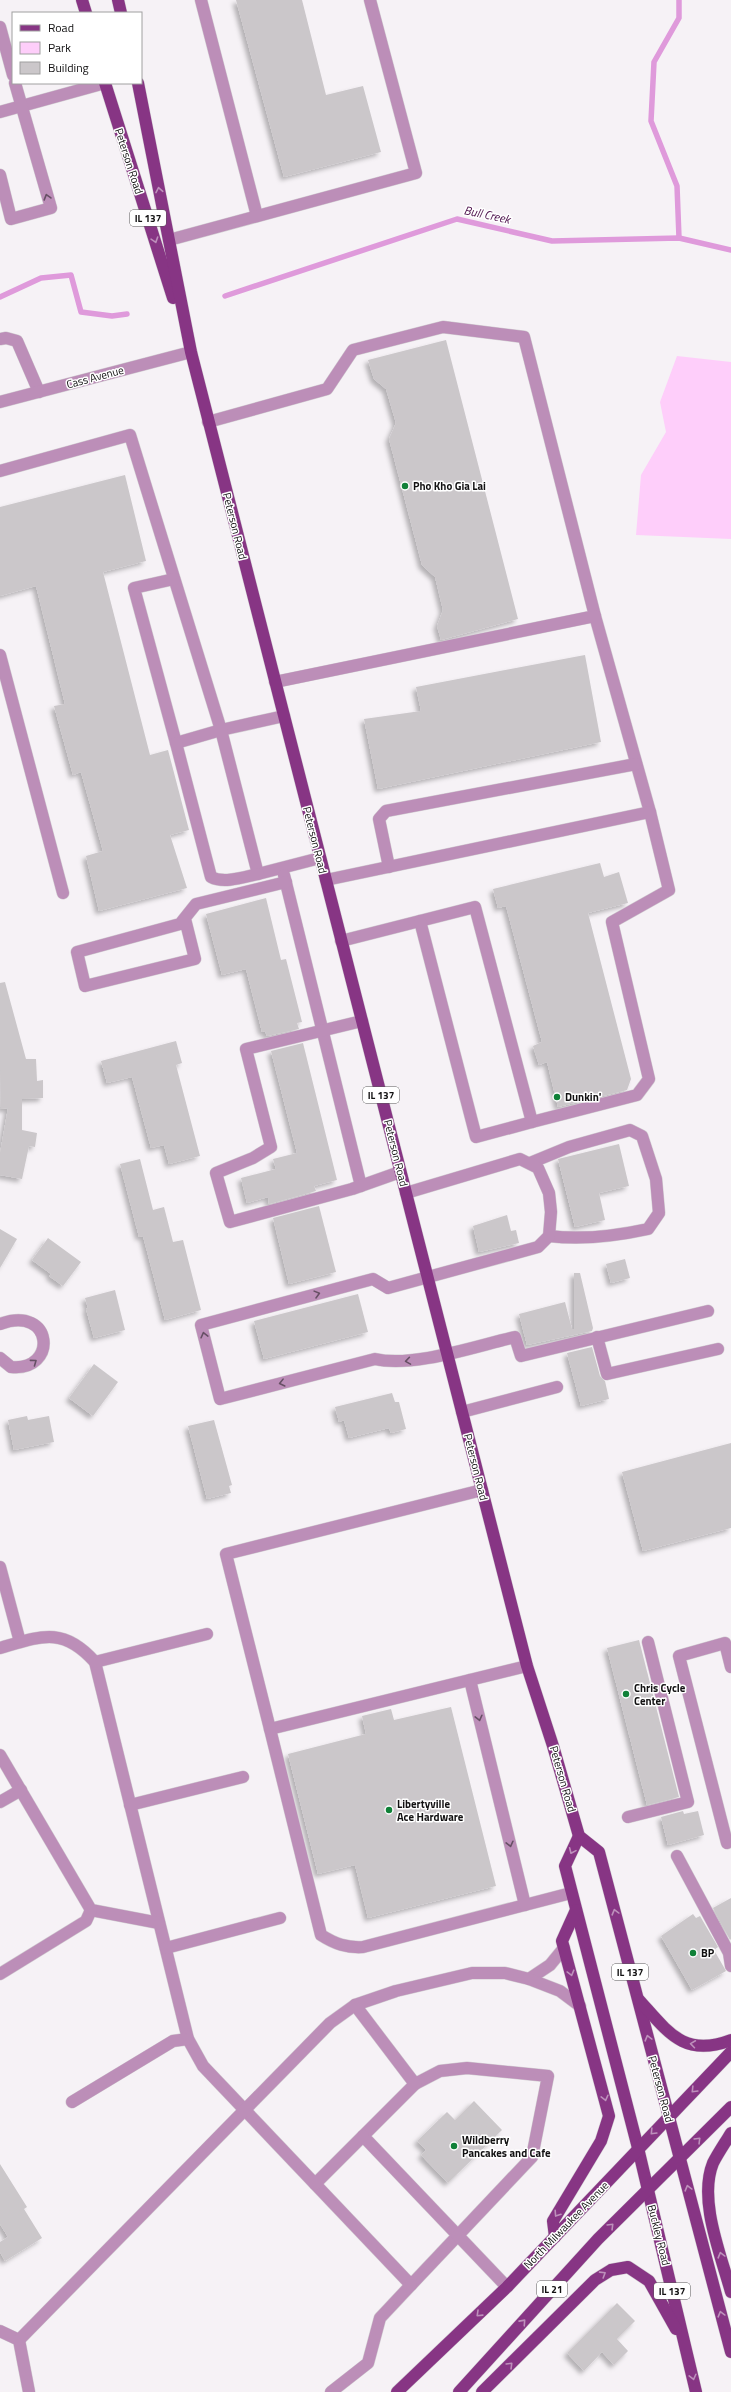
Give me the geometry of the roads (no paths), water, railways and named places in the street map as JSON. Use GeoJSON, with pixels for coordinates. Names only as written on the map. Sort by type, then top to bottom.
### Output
{"type":"FeatureCollection","features":[{"type":"Feature","properties":{"kind":"main road"},"geometry":{"type":"LineString","coordinates":[[82,0],[86,12]]}},
{"type":"Feature","properties":{"kind":"main road"},"geometry":{"type":"LineString","coordinates":[[118,0],[121,12]]}},
{"type":"Feature","properties":{"kind":"main road","name":"Peterson Road"},"geometry":{"type":"LineString","coordinates":[[105,84],[191,352]]}},
{"type":"Feature","properties":{"kind":"main road","name":"Peterson Road"},"geometry":{"type":"LineString","coordinates":[[138,84],[191,352],[208,422],[527,1666],[554,1746],[579,1836],[599,1852],[731,2352]]}},
{"type":"Feature","properties":{"kind":"main road","name":"IL 137"},"geometry":{"type":"LineString","coordinates":[[579,1836],[565,1866],[638,2148]]}},
{"type":"Feature","properties":{"kind":"main road"},"geometry":{"type":"LineString","coordinates":[[555,2236],[553,2221],[601,2141],[609,2116],[562,1941],[576,1910]]}},
{"type":"Feature","properties":{"kind":"main road"},"geometry":{"type":"LineString","coordinates":[[637,1998],[672,2037],[690,2045],[719,2044],[731,2040]]}},
{"type":"Feature","properties":{"kind":"main road","name":"North Milwaukee Avenue"},"geometry":{"type":"LineString","coordinates":[[397,2392],[506,2287],[668,2116],[731,2052]]}},
{"type":"Feature","properties":{"kind":"main road","name":"IL 21"},"geometry":{"type":"LineString","coordinates":[[459,2392],[598,2239],[731,2107]]}},
{"type":"Feature","properties":{"kind":"main road"},"geometry":{"type":"LineString","coordinates":[[731,2134],[713,2163],[707,2188],[710,2214],[731,2292]]}},
{"type":"Feature","properties":{"kind":"main road","name":"Buckley Road"},"geometry":{"type":"LineString","coordinates":[[638,2148],[696,2392]]}},
{"type":"Feature","properties":{"kind":"main road"},"geometry":{"type":"LineString","coordinates":[[482,2392],[595,2280],[611,2270],[620,2267],[628,2267],[649,2281],[669,2314],[687,2352]]}},
{"type":"Feature","properties":{"kind":"street"},"geometry":{"type":"LineString","coordinates":[[201,0],[257,216]]}},
{"type":"Feature","properties":{"kind":"street"},"geometry":{"type":"LineString","coordinates":[[169,240],[416,173],[370,0]]}},
{"type":"Feature","properties":{"kind":"street"},"geometry":{"type":"LineString","coordinates":[[0,27],[12,72]]}},
{"type":"Feature","properties":{"kind":"street"},"geometry":{"type":"LineString","coordinates":[[0,175],[11,219],[51,208],[15,84]]}},
{"type":"Feature","properties":{"kind":"street"},"geometry":{"type":"LineString","coordinates":[[0,112],[102,84]]}},
{"type":"Feature","properties":{"kind":"street"},"geometry":{"type":"LineString","coordinates":[[208,422],[327,389],[354,350],[443,327],[524,338],[595,616],[650,812],[669,890],[612,922],[649,1079],[637,1095],[476,1137],[420,921]]}},
{"type":"Feature","properties":{"kind":"street"},"geometry":{"type":"LineString","coordinates":[[0,339],[6,338],[17,341],[39,392]]}},
{"type":"Feature","properties":{"kind":"street","name":"Cass Avenue"},"geometry":{"type":"LineString","coordinates":[[0,402],[191,352]]}},
{"type":"Feature","properties":{"kind":"street"},"geometry":{"type":"LineString","coordinates":[[0,471],[130,435],[221,730],[258,874]]}},
{"type":"Feature","properties":{"kind":"street"},"geometry":{"type":"LineString","coordinates":[[174,579],[134,588],[210,877],[217,880],[228,880],[320,858]]}},
{"type":"Feature","properties":{"kind":"street"},"geometry":{"type":"LineString","coordinates":[[275,682],[595,616]]}},
{"type":"Feature","properties":{"kind":"street"},"geometry":{"type":"LineString","coordinates":[[0,655],[63,893]]}},
{"type":"Feature","properties":{"kind":"street"},"geometry":{"type":"LineString","coordinates":[[176,743],[221,730],[284,716]]}},
{"type":"Feature","properties":{"kind":"street"},"geometry":{"type":"LineString","coordinates":[[389,867],[378,819],[386,812],[636,764]]}},
{"type":"Feature","properties":{"kind":"street"},"geometry":{"type":"LineString","coordinates":[[326,880],[650,812]]}},
{"type":"Feature","properties":{"kind":"street"},"geometry":{"type":"LineString","coordinates":[[282,868],[361,1186]]}},
{"type":"Feature","properties":{"kind":"street"},"geometry":{"type":"LineString","coordinates":[[185,919],[195,959],[85,986],[77,952],[180,924],[196,904],[286,882]]}},
{"type":"Feature","properties":{"kind":"street"},"geometry":{"type":"LineString","coordinates":[[341,941],[474,907],[532,1122]]}},
{"type":"Feature","properties":{"kind":"street"},"geometry":{"type":"LineString","coordinates":[[362,1021],[246,1049],[271,1147],[253,1158],[216,1173],[230,1222],[361,1186],[400,1172]]}},
{"type":"Feature","properties":{"kind":"street"},"geometry":{"type":"LineString","coordinates":[[530,1162],[569,1147],[630,1130],[642,1136],[656,1179],[659,1213],[648,1229],[625,1234],[567,1238],[549,1236]]}},
{"type":"Feature","properties":{"kind":"street"},"geometry":{"type":"LineString","coordinates":[[406,1193],[520,1159],[530,1162],[538,1168],[549,1193],[551,1212],[549,1236],[538,1247],[388,1288],[373,1279],[201,1325],[220,1399],[375,1359],[388,1362],[406,1362],[515,1337],[521,1356],[708,1311]]}},
{"type":"Feature","properties":{"kind":"street"},"geometry":{"type":"LineString","coordinates":[[0,1324],[18,1320],[30,1321],[40,1329],[44,1340],[38,1360],[30,1366],[11,1367],[0,1358]]}},
{"type":"Feature","properties":{"kind":"street"},"geometry":{"type":"LineString","coordinates":[[597,1337],[607,1374],[718,1349]]}},
{"type":"Feature","properties":{"kind":"street"},"geometry":{"type":"LineString","coordinates":[[462,1412],[558,1387]]}},
{"type":"Feature","properties":{"kind":"street"},"geometry":{"type":"LineString","coordinates":[[482,1490],[226,1554],[321,1935],[334,1943],[350,1948],[363,1947],[571,1893]]}},
{"type":"Feature","properties":{"kind":"street"},"geometry":{"type":"LineString","coordinates":[[0,1566],[20,1642]]}},
{"type":"Feature","properties":{"kind":"street"},"geometry":{"type":"LineString","coordinates":[[95,1662],[207,1634]]}},
{"type":"Feature","properties":{"kind":"street"},"geometry":{"type":"LineString","coordinates":[[0,1648],[37,1637],[57,1637],[81,1647],[95,1662],[188,2039],[203,2066],[411,2285]]}},
{"type":"Feature","properties":{"kind":"street"},"geometry":{"type":"LineString","coordinates":[[628,1817],[688,1802],[648,1642]]}},
{"type":"Feature","properties":{"kind":"street"},"geometry":{"type":"LineString","coordinates":[[727,1843],[679,1656],[725,1643],[731,1667]]}},
{"type":"Feature","properties":{"kind":"street"},"geometry":{"type":"LineString","coordinates":[[270,1729],[527,1666]]}},
{"type":"Feature","properties":{"kind":"street"},"geometry":{"type":"LineString","coordinates":[[470,1680],[525,1905]]}},
{"type":"Feature","properties":{"kind":"street"},"geometry":{"type":"LineString","coordinates":[[0,1755],[91,1910],[160,1923]]}},
{"type":"Feature","properties":{"kind":"street"},"geometry":{"type":"LineString","coordinates":[[130,1805],[243,1777]]}},
{"type":"Feature","properties":{"kind":"street"},"geometry":{"type":"LineString","coordinates":[[0,1802],[21,1790]]}},
{"type":"Feature","properties":{"kind":"street"},"geometry":{"type":"LineString","coordinates":[[677,1856],[729,1953],[731,1966]]}},
{"type":"Feature","properties":{"kind":"street"},"geometry":{"type":"LineString","coordinates":[[0,1974],[86,1921],[91,1910]]}},
{"type":"Feature","properties":{"kind":"street"},"geometry":{"type":"LineString","coordinates":[[166,1948],[280,1918]]}},
{"type":"Feature","properties":{"kind":"street"},"geometry":{"type":"LineString","coordinates":[[529,1979],[550,1965],[564,1948]]}},
{"type":"Feature","properties":{"kind":"street"},"geometry":{"type":"LineString","coordinates":[[19,2340],[330,2023],[355,2005],[396,1991],[472,1973],[505,1973],[529,1979],[560,1991],[580,2006]]}},
{"type":"Feature","properties":{"kind":"street"},"geometry":{"type":"LineString","coordinates":[[355,2005],[415,2084]]}},
{"type":"Feature","properties":{"kind":"street"},"geometry":{"type":"LineString","coordinates":[[72,2102],[172,2041],[188,2039]]}},
{"type":"Feature","properties":{"kind":"street"},"geometry":{"type":"LineString","coordinates":[[315,2184],[415,2084],[440,2071],[467,2068],[548,2076],[532,2157],[380,2318],[368,2363],[331,2392]]}},
{"type":"Feature","properties":{"kind":"street"},"geometry":{"type":"LineString","coordinates":[[363,2136],[506,2287]]}},
{"type":"Feature","properties":{"kind":"street"},"geometry":{"type":"LineString","coordinates":[[0,2331],[19,2340]]}},
{"type":"Feature","properties":{"kind":"street"},"geometry":{"type":"LineString","coordinates":[[19,2340],[29,2392]]}},
{"type":"Feature","properties":{"kind":"waterway"},"geometry":{"type":"LineString","coordinates":[[679,0],[679,18],[654,62],[651,121],[677,186],[679,238]]}},
{"type":"Feature","properties":{"kind":"waterway","name":"Bull Creek"},"geometry":{"type":"LineString","coordinates":[[225,296],[457,219],[552,241],[679,238],[731,250]]}},
{"type":"Feature","properties":{"kind":"waterway","name":"Bull Creek"},"geometry":{"type":"LineString","coordinates":[[0,297],[41,278],[71,275],[81,312],[112,316],[127,314]]}},
{"type":"Feature","properties":{"kind":"place","name":"Pho Kho Gia Lai"},"geometry":{"type":"Point","coordinates":[405,486]}},
{"type":"Feature","properties":{"kind":"place","name":"Dunkin'"},"geometry":{"type":"Point","coordinates":[557,1097]}},
{"type":"Feature","properties":{"kind":"place","name":"Chris Cycle Center"},"geometry":{"type":"Point","coordinates":[626,1694]}},
{"type":"Feature","properties":{"kind":"place","name":"Libertyville Ace Hardware"},"geometry":{"type":"Point","coordinates":[389,1810]}},
{"type":"Feature","properties":{"kind":"place","name":"BP"},"geometry":{"type":"Point","coordinates":[693,1953]}},
{"type":"Feature","properties":{"kind":"place","name":"Wildberry Pancakes and Cafe"},"geometry":{"type":"Point","coordinates":[454,2146]}}]}
